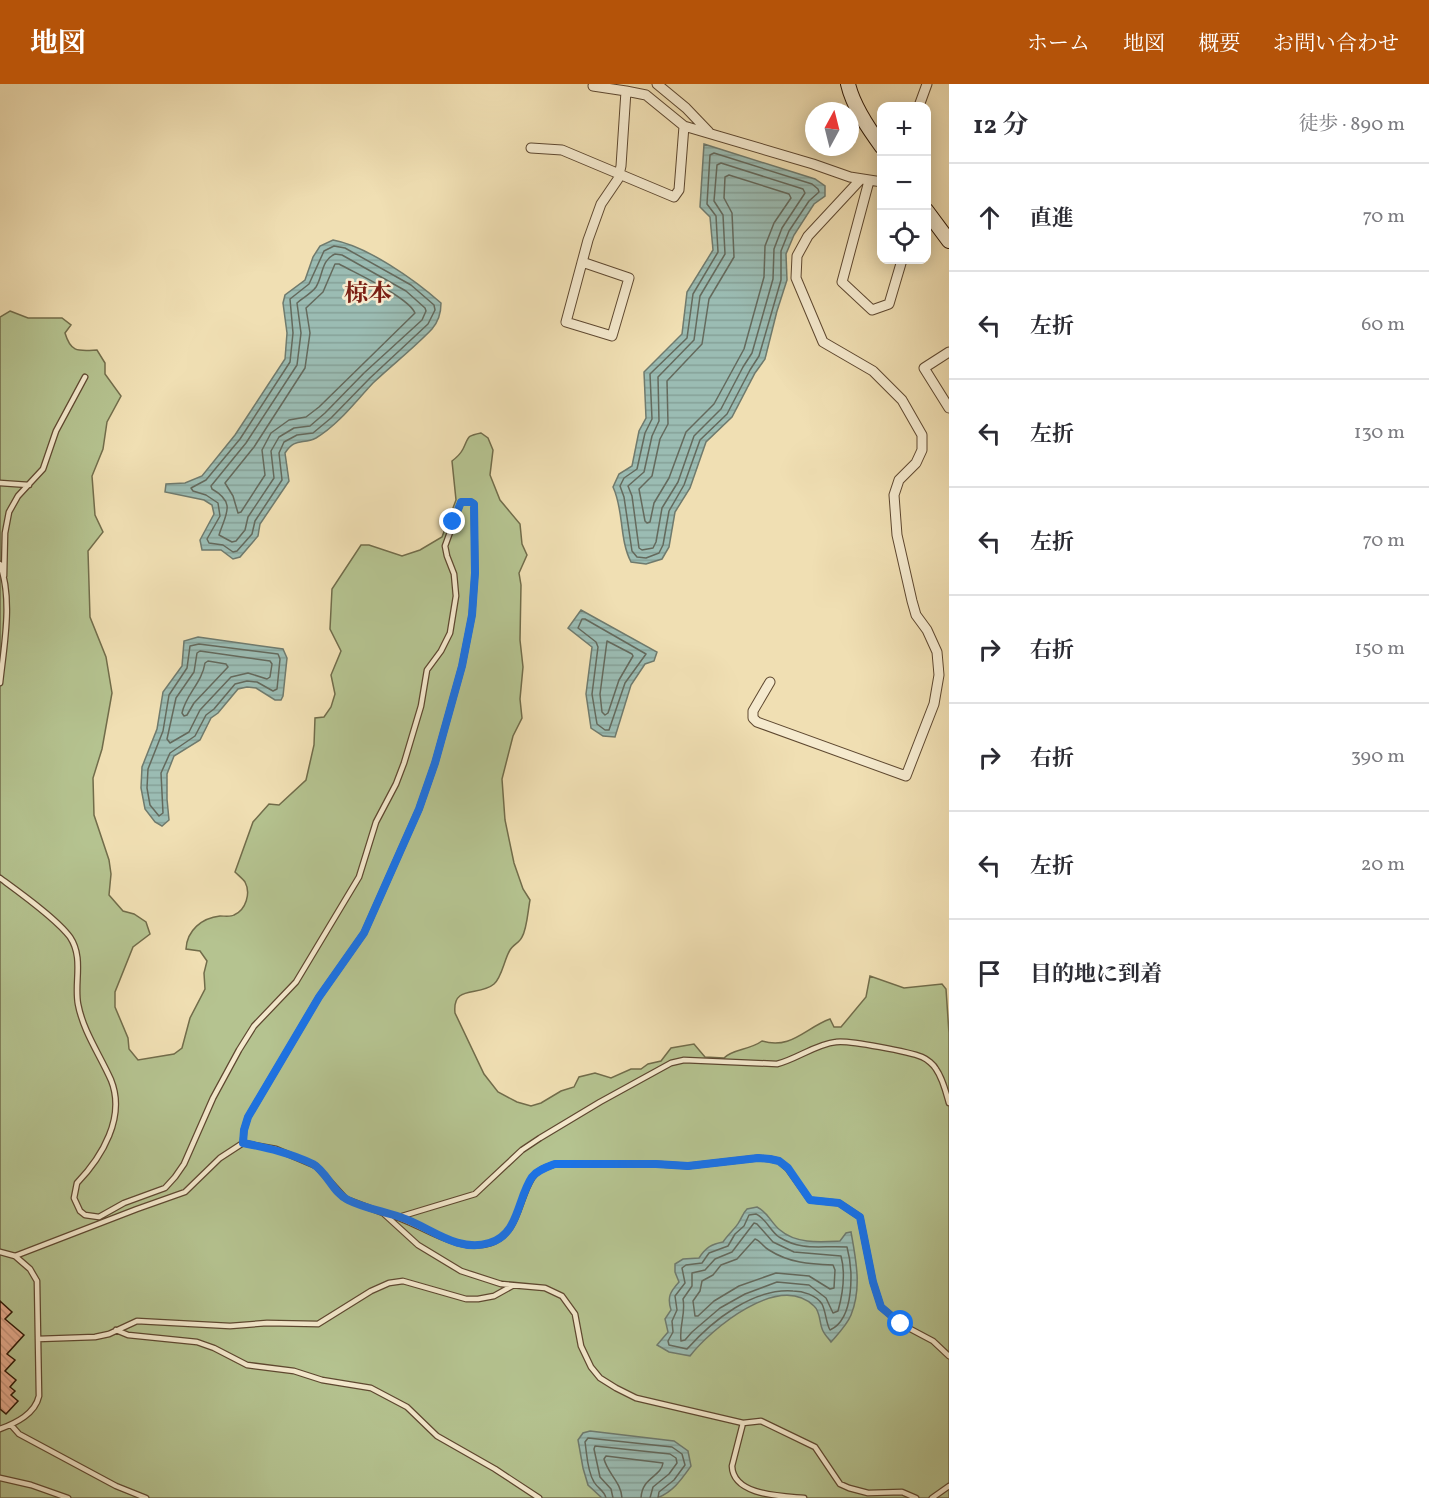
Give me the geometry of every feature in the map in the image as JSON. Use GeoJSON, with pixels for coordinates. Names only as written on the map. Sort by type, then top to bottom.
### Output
{"type":"FeatureCollection","features":[{"type":"Feature","properties":{"kind":"street"},"geometry":{"type":"LineString","coordinates":[[657,84],[686,108],[709,132]]}},
{"type":"Feature","properties":{"kind":"street"},"geometry":{"type":"LineString","coordinates":[[848,84],[850,94],[877,140]]}},
{"type":"Feature","properties":{"kind":"street"},"geometry":{"type":"LineString","coordinates":[[920,102],[927,84]]}},
{"type":"Feature","properties":{"kind":"street"},"geometry":{"type":"LineString","coordinates":[[593,86],[646,95],[684,126],[864,181],[877,182]]}},
{"type":"Feature","properties":{"kind":"street"},"geometry":{"type":"LineString","coordinates":[[582,262],[592,266],[629,278],[612,336],[566,322],[580,271],[583,261],[588,240],[601,204],[619,175],[626,91]]}},
{"type":"Feature","properties":{"kind":"street"},"geometry":{"type":"LineString","coordinates":[[531,148],[562,150],[674,197],[679,190],[684,126]]}},
{"type":"Feature","properties":{"kind":"street"},"geometry":{"type":"LineString","coordinates":[[864,181],[842,282],[872,310],[889,304],[901,264]]}},
{"type":"Feature","properties":{"kind":"street"},"geometry":{"type":"LineString","coordinates":[[770,682],[753,711],[753,718],[757,722],[906,776],[934,704],[939,675],[937,652],[927,630],[916,615],[912,601],[897,536],[894,495],[899,480],[916,463],[922,450],[922,435],[902,400],[873,371],[823,342],[796,278],[797,256],[808,236],[864,181]]}},
{"type":"Feature","properties":{"kind":"street"},"geometry":{"type":"LineString","coordinates":[[931,216],[949,241]]}},
{"type":"Feature","properties":{"kind":"street"},"geometry":{"type":"LineString","coordinates":[[949,352],[924,368],[949,408]]}},
{"type":"Feature","properties":{"kind":"lane"},"geometry":{"type":"LineString","coordinates":[[0,683],[6,617],[5,533],[9,512],[18,495],[43,469],[56,431],[85,377]]}},
{"type":"Feature","properties":{"kind":"lane"},"geometry":{"type":"LineString","coordinates":[[0,483],[28,485]]}},
{"type":"Feature","properties":{"kind":"lane"},"geometry":{"type":"LineString","coordinates":[[0,878],[63,929],[71,939],[78,959],[78,1005],[87,1031],[114,1090],[114,1121],[110,1135],[105,1146],[77,1183],[74,1191],[76,1204],[85,1215],[99,1217],[124,1203],[165,1188],[175,1178],[239,1050],[254,1026],[296,982],[359,877],[376,822],[404,763],[421,706],[427,670],[441,651],[450,633],[456,596],[454,574],[445,546],[461,502],[471,502],[474,509],[475,573],[472,615],[462,666],[423,800],[364,933],[319,997],[248,1117],[243,1143]]}},
{"type":"Feature","properties":{"kind":"lane"},"geometry":{"type":"LineString","coordinates":[[0,564],[4,576]]}},
{"type":"Feature","properties":{"kind":"lane"},"geometry":{"type":"LineString","coordinates":[[399,1216],[475,1194],[522,1150],[540,1138],[610,1096],[671,1063],[684,1060],[777,1065],[819,1047],[849,1041],[923,1057],[936,1067],[949,1103]]}},
{"type":"Feature","properties":{"kind":"lane"},"geometry":{"type":"LineString","coordinates":[[15,1256],[185,1192],[220,1158],[243,1143],[276,1149],[316,1166],[345,1199],[383,1213],[399,1216],[462,1244],[487,1244],[500,1240],[510,1230],[532,1177],[543,1168],[555,1164],[688,1166],[758,1158],[770,1159],[779,1161],[788,1168],[810,1200],[839,1203],[860,1217],[873,1282],[881,1307],[901,1324],[933,1341],[949,1356]]}},
{"type":"Feature","properties":{"kind":"lane"},"geometry":{"type":"LineString","coordinates":[[124,1203],[125,1214]]}},
{"type":"Feature","properties":{"kind":"lane"},"geometry":{"type":"LineString","coordinates":[[383,1213],[418,1245],[461,1271],[501,1284],[545,1288],[562,1296],[574,1314],[581,1346],[591,1367],[600,1378],[616,1388],[636,1398],[743,1424],[761,1421],[815,1447],[840,1484],[868,1492],[902,1492],[916,1498]]}},
{"type":"Feature","properties":{"kind":"lane"},"geometry":{"type":"LineString","coordinates":[[0,1252],[15,1256],[30,1269],[37,1281],[39,1396],[37,1406],[10,1425],[0,1429]]}},
{"type":"Feature","properties":{"kind":"lane"},"geometry":{"type":"LineString","coordinates":[[38,1339],[82,1338],[109,1334],[137,1321],[230,1326],[267,1323],[318,1324],[370,1291],[389,1283],[403,1281],[472,1299],[494,1296],[513,1286]]}},
{"type":"Feature","properties":{"kind":"lane"},"geometry":{"type":"LineString","coordinates":[[116,1330],[128,1335],[197,1342],[247,1365],[294,1371],[322,1380],[371,1388],[407,1407],[437,1436],[495,1468],[539,1498]]}},
{"type":"Feature","properties":{"kind":"lane"},"geometry":{"type":"LineString","coordinates":[[743,1424],[732,1466],[732,1473],[736,1480],[749,1489],[804,1498]]}},
{"type":"Feature","properties":{"kind":"lane"},"geometry":{"type":"LineString","coordinates":[[10,1425],[19,1434],[116,1486],[146,1498]]}},
{"type":"Feature","properties":{"kind":"lane"},"geometry":{"type":"LineString","coordinates":[[0,1478],[31,1485],[68,1498]]}},
{"type":"Feature","properties":{"kind":"lane"},"geometry":{"type":"LineString","coordinates":[[932,1498],[949,1486]]}},
{"type":"Feature","properties":{"kind":"green space"},"geometry":{"type":"Polygon","coordinates":[[[10,311],[28,318],[62,318],[71,325],[65,333],[70,344],[80,350],[97,350],[105,363],[105,374],[121,396],[107,422],[103,449],[92,476],[95,515],[103,532],[88,551],[90,617],[106,657],[112,693],[102,749],[93,778],[94,815],[109,860],[111,874],[109,895],[123,911],[134,914],[146,922],[150,934],[133,947],[115,992],[115,1007],[128,1038],[129,1049],[138,1060],[174,1054],[182,1048],[190,1018],[205,989],[204,973],[207,961],[200,951],[186,949],[189,936],[207,919],[233,916],[242,909],[248,891],[244,881],[235,872],[253,822],[269,804],[279,805],[306,780],[314,745],[315,718],[324,717],[331,707],[335,694],[331,675],[341,651],[330,629],[332,589],[361,545],[369,545],[402,556],[420,550],[442,537],[456,500],[452,461],[461,452],[469,438],[481,433],[488,438],[493,450],[490,475],[500,500],[520,524],[522,544],[527,555],[519,573],[521,585],[520,640],[523,667],[520,699],[522,718],[513,736],[502,779],[505,820],[514,863],[523,889],[530,900],[524,934],[510,950],[497,981],[488,988],[468,992],[458,998],[455,1013],[484,1074],[498,1092],[531,1106],[574,1087],[579,1077],[595,1073],[611,1078],[631,1069],[641,1069],[648,1064],[661,1061],[671,1048],[694,1044],[705,1057],[724,1058],[762,1041],[781,1043],[790,1040],[830,1019],[834,1027],[841,1027],[866,997],[870,976],[904,988],[942,984],[946,989],[949,1033],[949,1498],[0,1498],[0,317],[10,311]]]}},
{"type":"Feature","properties":{"kind":"water"},"geometry":{"type":"Polygon","coordinates":[[[704,144],[815,179],[825,186],[825,196],[814,204],[794,235],[786,254],[787,280],[765,359],[732,417],[706,442],[690,488],[675,512],[669,547],[662,559],[646,564],[631,562],[613,487],[619,474],[632,466],[639,431],[646,418],[644,372],[682,334],[687,292],[713,250],[710,217],[700,207],[704,144]]]}},
{"type":"Feature","properties":{"kind":"water"},"geometry":{"type":"Polygon","coordinates":[[[333,240],[361,249],[418,284],[441,303],[440,313],[432,329],[373,383],[332,426],[316,438],[296,443],[289,448],[285,453],[289,481],[260,524],[258,536],[240,557],[233,559],[221,550],[202,550],[200,540],[214,514],[212,505],[204,500],[165,492],[166,484],[185,483],[202,476],[235,435],[285,359],[287,333],[283,303],[285,295],[305,280],[313,257],[320,246],[333,240]]]}},
{"type":"Feature","properties":{"kind":"water"},"geometry":{"type":"Polygon","coordinates":[[[581,610],[657,652],[654,661],[645,664],[631,685],[615,737],[603,736],[591,728],[586,694],[592,647],[568,628],[581,610]]]}},
{"type":"Feature","properties":{"kind":"water"},"geometry":{"type":"Polygon","coordinates":[[[198,637],[283,649],[287,658],[283,696],[281,700],[275,700],[256,688],[238,689],[211,718],[200,740],[174,756],[167,774],[169,820],[162,826],[155,822],[145,809],[141,788],[142,767],[157,729],[163,692],[182,666],[184,641],[198,637]]]}},
{"type":"Feature","properties":{"kind":"water"},"geometry":{"type":"Polygon","coordinates":[[[757,1207],[780,1230],[793,1238],[816,1242],[840,1241],[846,1233],[851,1232],[857,1284],[854,1305],[845,1326],[831,1342],[823,1331],[818,1311],[814,1306],[799,1297],[783,1296],[765,1300],[729,1319],[690,1356],[669,1352],[657,1345],[668,1332],[665,1319],[671,1310],[669,1298],[679,1282],[675,1264],[683,1259],[699,1258],[710,1247],[723,1242],[747,1209],[757,1207]]]}},
{"type":"Feature","properties":{"kind":"water"},"geometry":{"type":"Polygon","coordinates":[[[590,1431],[674,1441],[688,1451],[691,1466],[672,1489],[657,1498],[602,1498],[588,1485],[583,1468],[578,1440],[583,1433],[590,1431]]]}},
{"type":"Feature","properties":{"kind":"building"},"geometry":{"type":"Polygon","coordinates":[[[0,1301],[12,1312],[5,1319],[24,1335],[7,1354],[15,1360],[5,1371],[16,1380],[10,1387],[15,1391],[11,1395],[18,1401],[6,1414],[0,1409],[0,1301]]]}},
{"type":"Feature","properties":{"kind":"district","name":"椋本"},"geometry":{"type":"Point","coordinates":[368,295]}},
{"type":"Feature","properties":{"kind":"route"},"geometry":{"type":"LineString","coordinates":[[453,522],[461,502],[474,504],[475,573],[472,615],[462,666],[435,763],[419,809],[364,933],[319,997],[248,1117],[243,1143],[276,1149],[316,1166],[345,1199],[383,1213],[402,1217],[449,1240],[474,1245],[500,1240],[510,1230],[532,1177],[543,1168],[555,1164],[688,1166],[758,1158],[779,1161],[788,1168],[810,1200],[839,1203],[860,1217],[864,1245],[881,1307],[901,1324]]}}]}
